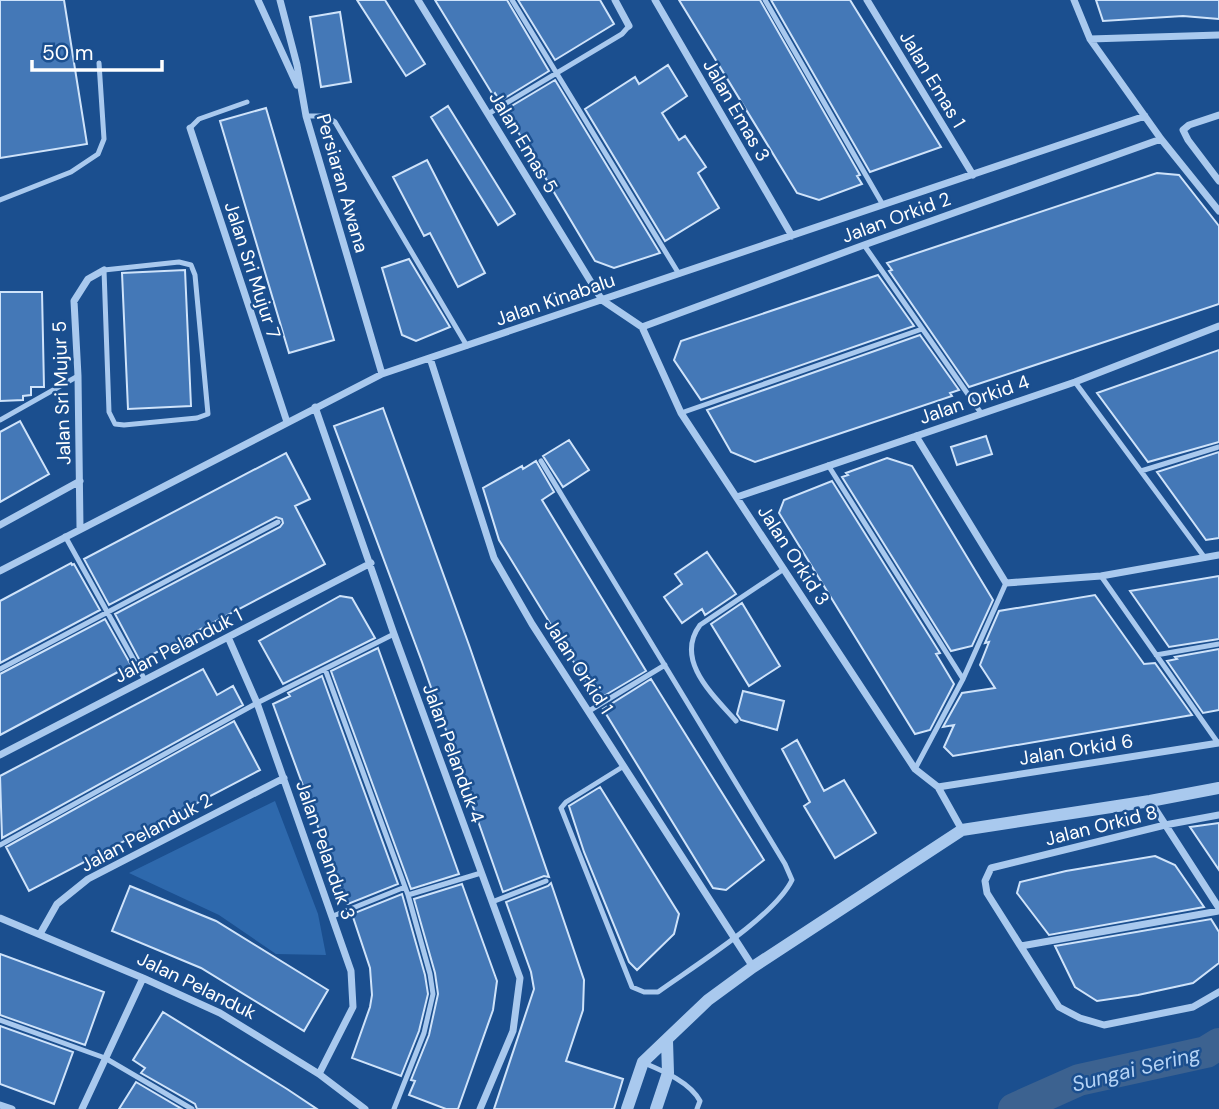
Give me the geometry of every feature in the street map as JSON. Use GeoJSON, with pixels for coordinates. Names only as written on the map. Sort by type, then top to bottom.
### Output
{"type":"FeatureCollection","features":[{"type":"Feature","properties":{"kind":"street"},"geometry":{"type":"LineString","coordinates":[[258,0],[299,88]]}},
{"type":"Feature","properties":{"kind":"street","name":"Persiaran Awana"},"geometry":{"type":"LineString","coordinates":[[280,0],[297,65],[306,116],[382,374]]}},
{"type":"Feature","properties":{"kind":"street","name":"Jalan Emas 5"},"geometry":{"type":"LineString","coordinates":[[418,0],[602,300]]}},
{"type":"Feature","properties":{"kind":"street"},"geometry":{"type":"LineString","coordinates":[[615,0],[629,26]]}},
{"type":"Feature","properties":{"kind":"street","name":"Jalan Emas 3"},"geometry":{"type":"LineString","coordinates":[[654,0],[792,236]]}},
{"type":"Feature","properties":{"kind":"street","name":"Jalan Emas 1"},"geometry":{"type":"LineString","coordinates":[[867,0],[973,175]]}},
{"type":"Feature","properties":{"kind":"street"},"geometry":{"type":"LineString","coordinates":[[1074,0],[1090,39],[1161,139],[1219,211]]}},
{"type":"Feature","properties":{"kind":"street"},"geometry":{"type":"LineString","coordinates":[[1090,39],[1219,35]]}},
{"type":"Feature","properties":{"kind":"street"},"geometry":{"type":"LineString","coordinates":[[1219,115],[1189,125],[1183,130],[1219,181]]}},
{"type":"Feature","properties":{"kind":"street","name":"Jalan Kinabalu"},"geometry":{"type":"LineString","coordinates":[[0,571],[382,374],[1145,116]]}},
{"type":"Feature","properties":{"kind":"street","name":"Jalan Sri Mujur 7"},"geometry":{"type":"LineString","coordinates":[[190,128],[287,422]]}},
{"type":"Feature","properties":{"kind":"street","name":"Jalan Orkid 2"},"geometry":{"type":"LineString","coordinates":[[642,327],[864,244],[1161,139]]}},
{"type":"Feature","properties":{"kind":"street","name":"Jalan Sri Mujur 5"},"geometry":{"type":"LineString","coordinates":[[80,528],[74,301],[88,279],[104,270]]}},
{"type":"Feature","properties":{"kind":"street"},"geometry":{"type":"LineString","coordinates":[[602,300],[642,327]]}},
{"type":"Feature","properties":{"kind":"street","name":"Jalan Orkid 4"},"geometry":{"type":"LineString","coordinates":[[737,497],[1075,382],[1219,326]]}},
{"type":"Feature","properties":{"kind":"street","name":"Jalan Orkid 3"},"geometry":{"type":"LineString","coordinates":[[642,327],[681,413],[915,769],[938,787],[962,830]]}},
{"type":"Feature","properties":{"kind":"street","name":"Jalan Orkid 1"},"geometry":{"type":"LineString","coordinates":[[430,358],[494,558],[532,624],[753,967]]}},
{"type":"Feature","properties":{"kind":"street","name":"Jalan Pelanduk 4"},"geometry":{"type":"LineString","coordinates":[[315,407],[394,634],[520,978],[513,1031],[480,1109]]}},
{"type":"Feature","properties":{"kind":"street"},"geometry":{"type":"LineString","coordinates":[[916,436],[1006,583],[1101,576],[1219,555]]}},
{"type":"Feature","properties":{"kind":"street"},"geometry":{"type":"LineString","coordinates":[[0,525],[80,481]]}},
{"type":"Feature","properties":{"kind":"street","name":"Jalan Pelanduk 1"},"geometry":{"type":"LineString","coordinates":[[0,755],[371,563]]}},
{"type":"Feature","properties":{"kind":"street","name":"Jalan Pelanduk 3"},"geometry":{"type":"LineString","coordinates":[[228,637],[257,703],[351,971],[353,1007],[318,1074]]}},
{"type":"Feature","properties":{"kind":"street","name":"Jalan Orkid 6"},"geometry":{"type":"LineString","coordinates":[[938,787],[1218,743]]}},
{"type":"Feature","properties":{"kind":"street","name":"Jalan Pelanduk 2"},"geometry":{"type":"LineString","coordinates":[[40,934],[57,904],[88,879],[284,778]]}},
{"type":"Feature","properties":{"kind":"street"},"geometry":{"type":"LineString","coordinates":[[627,1109],[643,1062],[708,1000],[753,967],[962,830],[1219,788]]}},
{"type":"Feature","properties":{"kind":"street"},"geometry":{"type":"LineString","coordinates":[[1150,801],[1219,910],[1021,946],[1059,1007],[1080,1018],[1104,1025],[1194,1007],[1219,992]]}},
{"type":"Feature","properties":{"kind":"street","name":"Jalan Orkid 8"},"geometry":{"type":"LineString","coordinates":[[1021,946],[987,893],[985,881],[992,868],[1165,825],[1219,815]]}},
{"type":"Feature","properties":{"kind":"street","name":"Jalan Pelanduk"},"geometry":{"type":"LineString","coordinates":[[0,918],[220,1013],[318,1074],[365,1109]]}},
{"type":"Feature","properties":{"kind":"street"},"geometry":{"type":"LineString","coordinates":[[82,1109],[143,978]]}},
{"type":"Feature","properties":{"kind":"street"},"geometry":{"type":"LineString","coordinates":[[656,1109],[668,1073],[667,1041]]}},
{"type":"Feature","properties":{"kind":"street"},"geometry":{"type":"LineString","coordinates":[[0,1105],[12,1109]]}},
{"type":"Feature","properties":{"kind":"lane"},"geometry":{"type":"LineString","coordinates":[[512,0],[679,274]]}},
{"type":"Feature","properties":{"kind":"lane"},"geometry":{"type":"LineString","coordinates":[[765,0],[883,205]]}},
{"type":"Feature","properties":{"kind":"lane"},"geometry":{"type":"LineString","coordinates":[[488,114],[622,34],[629,26]]}},
{"type":"Feature","properties":{"kind":"lane"},"geometry":{"type":"LineString","coordinates":[[0,200],[71,172],[98,154],[104,139],[99,63]]}},
{"type":"Feature","properties":{"kind":"lane"},"geometry":{"type":"LineString","coordinates":[[190,128],[199,119],[247,102]]}},
{"type":"Feature","properties":{"kind":"lane"},"geometry":{"type":"LineString","coordinates":[[306,116],[325,116],[335,122],[467,346]]}},
{"type":"Feature","properties":{"kind":"lane"},"geometry":{"type":"LineString","coordinates":[[864,244],[981,413]]}},
{"type":"Feature","properties":{"kind":"lane"},"geometry":{"type":"LineString","coordinates":[[179,262],[191,265],[195,275],[208,414],[197,418],[115,424],[109,412],[104,270],[179,262]]}},
{"type":"Feature","properties":{"kind":"lane"},"geometry":{"type":"LineString","coordinates":[[681,413],[922,329]]}},
{"type":"Feature","properties":{"kind":"lane"},"geometry":{"type":"LineString","coordinates":[[0,421],[78,376]]}},
{"type":"Feature","properties":{"kind":"lane"},"geometry":{"type":"LineString","coordinates":[[1075,382],[1205,558]]}},
{"type":"Feature","properties":{"kind":"lane"},"geometry":{"type":"LineString","coordinates":[[1140,471],[1219,447]]}},
{"type":"Feature","properties":{"kind":"lane"},"geometry":{"type":"LineString","coordinates":[[541,461],[785,864],[792,880],[786,892],[734,938],[658,992],[644,992],[632,987],[561,808],[566,802],[624,766]]}},
{"type":"Feature","properties":{"kind":"lane"},"geometry":{"type":"LineString","coordinates":[[828,465],[963,679]]}},
{"type":"Feature","properties":{"kind":"lane"},"geometry":{"type":"LineString","coordinates":[[0,669],[278,522]]}},
{"type":"Feature","properties":{"kind":"lane"},"geometry":{"type":"LineString","coordinates":[[65,536],[145,680]]}},
{"type":"Feature","properties":{"kind":"lane"},"geometry":{"type":"LineString","coordinates":[[736,721],[710,692],[693,664],[691,652],[695,632],[700,625],[784,569]]}},
{"type":"Feature","properties":{"kind":"lane"},"geometry":{"type":"LineString","coordinates":[[1101,576],[1218,743]]}},
{"type":"Feature","properties":{"kind":"lane"},"geometry":{"type":"LineString","coordinates":[[915,769],[963,679],[1006,583]]}},
{"type":"Feature","properties":{"kind":"lane"},"geometry":{"type":"LineString","coordinates":[[0,845],[257,703],[394,634]]}},
{"type":"Feature","properties":{"kind":"lane"},"geometry":{"type":"LineString","coordinates":[[1156,654],[1219,644]]}},
{"type":"Feature","properties":{"kind":"lane"},"geometry":{"type":"LineString","coordinates":[[589,711],[664,665]]}},
{"type":"Feature","properties":{"kind":"lane"},"geometry":{"type":"LineString","coordinates":[[325,669],[408,895],[430,974],[433,994],[424,1033],[394,1109]]}},
{"type":"Feature","properties":{"kind":"lane"},"geometry":{"type":"LineString","coordinates":[[408,895],[481,873]]}},
{"type":"Feature","properties":{"kind":"lane"},"geometry":{"type":"LineString","coordinates":[[492,902],[546,881]]}},
{"type":"Feature","properties":{"kind":"lane"},"geometry":{"type":"LineString","coordinates":[[333,916],[405,887]]}},
{"type":"Feature","properties":{"kind":"lane"},"geometry":{"type":"LineString","coordinates":[[0,1020],[105,1058],[192,1109]]}},
{"type":"Feature","properties":{"kind":"lane"},"geometry":{"type":"LineString","coordinates":[[643,1062],[668,1073],[695,1093],[700,1101],[697,1109]]}},
{"type":"Feature","properties":{"kind":"shaded area"},"geometry":{"type":"Polygon","coordinates":[[[275,801],[318,914],[326,955],[276,954],[219,915],[129,873],[275,801]]]}},
{"type":"Feature","properties":{"kind":"building"},"geometry":{"type":"Polygon","coordinates":[[[0,0],[64,0],[87,144],[0,158],[0,0]]]}},
{"type":"Feature","properties":{"kind":"building"},"geometry":{"type":"Polygon","coordinates":[[[357,0],[385,0],[425,64],[406,76],[357,0]]]}},
{"type":"Feature","properties":{"kind":"building"},"geometry":{"type":"Polygon","coordinates":[[[435,0],[507,0],[549,71],[500,101],[495,93],[493,95],[435,0]]]}},
{"type":"Feature","properties":{"kind":"building"},"geometry":{"type":"Polygon","coordinates":[[[518,0],[600,0],[614,24],[555,60],[518,0]]]}},
{"type":"Feature","properties":{"kind":"building"},"geometry":{"type":"Polygon","coordinates":[[[679,0],[760,0],[860,175],[857,176],[862,184],[819,200],[797,193],[679,0]]]}},
{"type":"Feature","properties":{"kind":"building"},"geometry":{"type":"Polygon","coordinates":[[[771,0],[850,0],[941,147],[870,172],[771,0]]]}},
{"type":"Feature","properties":{"kind":"building"},"geometry":{"type":"Polygon","coordinates":[[[1096,0],[1219,0],[1219,19],[1183,16],[1103,21],[1096,0]]]}},
{"type":"Feature","properties":{"kind":"building"},"geometry":{"type":"Polygon","coordinates":[[[340,12],[351,82],[321,87],[310,17],[340,12]]]}},
{"type":"Feature","properties":{"kind":"building"},"geometry":{"type":"Polygon","coordinates":[[[668,65],[687,96],[662,113],[679,140],[685,136],[706,167],[698,173],[719,208],[665,241],[585,109],[635,77],[639,84],[668,65]]]}},
{"type":"Feature","properties":{"kind":"building"},"geometry":{"type":"Polygon","coordinates":[[[555,80],[660,253],[614,268],[595,261],[505,110],[555,80]]]}},
{"type":"Feature","properties":{"kind":"building"},"geometry":{"type":"Polygon","coordinates":[[[448,106],[515,214],[498,225],[431,117],[448,106]]]}},
{"type":"Feature","properties":{"kind":"building"},"geometry":{"type":"Polygon","coordinates":[[[266,108],[334,340],[289,353],[220,121],[266,108]]]}},
{"type":"Feature","properties":{"kind":"building"},"geometry":{"type":"Polygon","coordinates":[[[427,160],[485,273],[458,287],[430,233],[424,236],[393,177],[427,160]]]}},
{"type":"Feature","properties":{"kind":"building"},"geometry":{"type":"Polygon","coordinates":[[[1157,173],[1179,175],[1219,226],[1219,304],[969,387],[889,271],[892,270],[887,263],[1157,173]]]}},
{"type":"Feature","properties":{"kind":"building"},"geometry":{"type":"Polygon","coordinates":[[[409,259],[450,327],[416,341],[402,335],[382,268],[409,259]]]}},
{"type":"Feature","properties":{"kind":"building"},"geometry":{"type":"Polygon","coordinates":[[[185,270],[191,406],[128,409],[122,273],[185,270]]]}},
{"type":"Feature","properties":{"kind":"building"},"geometry":{"type":"Polygon","coordinates":[[[878,275],[914,326],[701,400],[674,360],[681,341],[878,275]]]}},
{"type":"Feature","properties":{"kind":"building"},"geometry":{"type":"Polygon","coordinates":[[[0,292],[42,292],[44,387],[31,387],[31,395],[23,396],[23,400],[0,401],[0,292]]]}},
{"type":"Feature","properties":{"kind":"building"},"geometry":{"type":"Polygon","coordinates":[[[920,335],[959,390],[950,393],[952,396],[755,462],[731,452],[707,410],[920,335]]]}},
{"type":"Feature","properties":{"kind":"building"},"geometry":{"type":"Polygon","coordinates":[[[1219,350],[1219,442],[1148,462],[1097,393],[1219,350]]]}},
{"type":"Feature","properties":{"kind":"building"},"geometry":{"type":"Polygon","coordinates":[[[383,408],[549,877],[544,876],[503,892],[422,662],[334,426],[383,408]]]}},
{"type":"Feature","properties":{"kind":"building"},"geometry":{"type":"Polygon","coordinates":[[[20,421],[49,474],[0,502],[0,432],[20,421]]]}},
{"type":"Feature","properties":{"kind":"building"},"geometry":{"type":"Polygon","coordinates":[[[986,436],[992,454],[957,465],[951,447],[986,436]]]}},
{"type":"Feature","properties":{"kind":"building"},"geometry":{"type":"Polygon","coordinates":[[[569,440],[589,470],[563,487],[543,456],[569,440]]]}},
{"type":"Feature","properties":{"kind":"building"},"geometry":{"type":"Polygon","coordinates":[[[1219,452],[1219,538],[1206,540],[1157,472],[1219,452]]]}},
{"type":"Feature","properties":{"kind":"building"},"geometry":{"type":"Polygon","coordinates":[[[286,453],[310,499],[295,506],[325,564],[140,661],[115,614],[280,527],[282,519],[276,517],[109,605],[84,559],[286,453]]]}},
{"type":"Feature","properties":{"kind":"building"},"geometry":{"type":"Polygon","coordinates":[[[887,458],[912,466],[993,600],[972,646],[951,651],[842,477],[848,475],[846,473],[887,458]]]}},
{"type":"Feature","properties":{"kind":"building"},"geometry":{"type":"Polygon","coordinates":[[[536,461],[554,492],[542,500],[646,671],[597,700],[499,540],[483,488],[536,461]]]}},
{"type":"Feature","properties":{"kind":"building"},"geometry":{"type":"Polygon","coordinates":[[[832,481],[940,653],[936,654],[954,684],[930,730],[915,734],[779,513],[784,500],[832,481]]]}},
{"type":"Feature","properties":{"kind":"building"},"geometry":{"type":"Polygon","coordinates":[[[707,552],[736,594],[705,615],[702,609],[682,623],[664,597],[682,584],[675,574],[707,552]]]}},
{"type":"Feature","properties":{"kind":"building"},"geometry":{"type":"Polygon","coordinates":[[[71,563],[100,610],[0,663],[0,601],[71,563]]]}},
{"type":"Feature","properties":{"kind":"building"},"geometry":{"type":"Polygon","coordinates":[[[1219,576],[1219,639],[1169,647],[1130,591],[1219,576]]]}},
{"type":"Feature","properties":{"kind":"building"},"geometry":{"type":"Polygon","coordinates":[[[1095,595],[1144,664],[1155,663],[1192,715],[953,756],[944,747],[954,725],[943,727],[962,693],[995,688],[980,665],[989,642],[985,643],[999,611],[1095,595]]]}},
{"type":"Feature","properties":{"kind":"building"},"geometry":{"type":"Polygon","coordinates":[[[340,596],[352,598],[375,638],[283,684],[259,641],[340,596]]]}},
{"type":"Feature","properties":{"kind":"building"},"geometry":{"type":"Polygon","coordinates":[[[742,603],[780,666],[749,686],[711,624],[742,603]]]}},
{"type":"Feature","properties":{"kind":"building"},"geometry":{"type":"Polygon","coordinates":[[[105,619],[131,665],[0,735],[0,674],[105,619]]]}},
{"type":"Feature","properties":{"kind":"building"},"geometry":{"type":"Polygon","coordinates":[[[378,648],[459,874],[411,889],[331,671],[378,648]]]}},
{"type":"Feature","properties":{"kind":"building"},"geometry":{"type":"Polygon","coordinates":[[[1219,649],[1219,710],[1203,713],[1167,661],[1219,649]]]}},
{"type":"Feature","properties":{"kind":"building"},"geometry":{"type":"Polygon","coordinates":[[[203,669],[217,695],[233,686],[243,705],[2,838],[0,776],[203,669]]]}},
{"type":"Feature","properties":{"kind":"building"},"geometry":{"type":"Polygon","coordinates":[[[322,676],[398,884],[348,904],[273,704],[290,696],[288,693],[322,676]]]}},
{"type":"Feature","properties":{"kind":"building"},"geometry":{"type":"Polygon","coordinates":[[[651,679],[764,860],[726,890],[713,888],[603,709],[651,679]]]}},
{"type":"Feature","properties":{"kind":"building"},"geometry":{"type":"Polygon","coordinates":[[[743,691],[784,701],[777,730],[741,720],[737,714],[743,691]]]}},
{"type":"Feature","properties":{"kind":"building"},"geometry":{"type":"Polygon","coordinates":[[[234,721],[260,770],[29,891],[6,847],[234,721]]]}},
{"type":"Feature","properties":{"kind":"building"},"geometry":{"type":"Polygon","coordinates":[[[797,740],[824,791],[844,780],[876,833],[835,858],[804,806],[810,802],[782,749],[797,740]]]}},
{"type":"Feature","properties":{"kind":"building"},"geometry":{"type":"Polygon","coordinates":[[[600,787],[679,914],[674,934],[637,970],[629,962],[584,852],[569,806],[600,787]]]}},
{"type":"Feature","properties":{"kind":"building"},"geometry":{"type":"Polygon","coordinates":[[[1219,823],[1219,870],[1190,827],[1219,823]]]}},
{"type":"Feature","properties":{"kind":"building"},"geometry":{"type":"Polygon","coordinates":[[[1155,856],[1175,865],[1204,907],[1049,935],[1017,893],[1020,882],[1066,871],[1155,856]]]}},
{"type":"Feature","properties":{"kind":"building"},"geometry":{"type":"Polygon","coordinates":[[[551,883],[584,980],[583,1010],[566,1061],[623,1079],[614,1109],[494,1109],[534,989],[531,972],[506,902],[551,883]]]}},
{"type":"Feature","properties":{"kind":"building"},"geometry":{"type":"Polygon","coordinates":[[[462,884],[497,981],[493,1010],[458,1109],[446,1109],[409,1095],[415,1081],[411,1080],[429,1035],[438,994],[435,973],[414,899],[462,884]]]}},
{"type":"Feature","properties":{"kind":"building"},"geometry":{"type":"Polygon","coordinates":[[[130,886],[216,921],[328,990],[304,1031],[201,968],[112,931],[130,886]]]}},
{"type":"Feature","properties":{"kind":"building"},"geometry":{"type":"Polygon","coordinates":[[[402,894],[428,994],[419,1031],[401,1076],[352,1058],[372,995],[370,968],[352,914],[402,894]]]}},
{"type":"Feature","properties":{"kind":"building"},"geometry":{"type":"Polygon","coordinates":[[[1211,919],[1219,932],[1219,963],[1193,983],[1138,995],[1097,1001],[1075,987],[1055,946],[1211,919]]]}},
{"type":"Feature","properties":{"kind":"building"},"geometry":{"type":"Polygon","coordinates":[[[0,954],[104,992],[85,1045],[0,1015],[0,954]]]}},
{"type":"Feature","properties":{"kind":"building"},"geometry":{"type":"Polygon","coordinates":[[[163,1012],[317,1109],[197,1109],[195,1104],[141,1073],[145,1068],[133,1060],[163,1012]]]}},
{"type":"Feature","properties":{"kind":"building"},"geometry":{"type":"Polygon","coordinates":[[[0,1026],[73,1052],[54,1104],[0,1084],[0,1026]]]}},
{"type":"Feature","properties":{"kind":"building"},"geometry":{"type":"Polygon","coordinates":[[[136,1082],[182,1109],[119,1109],[136,1082]]]}},
{"type":"Feature","properties":{"kind":"waterway","name":"Sungai Sering"},"geometry":{"type":"LineString","coordinates":[[1014,1109],[1079,1080],[1206,1052],[1219,1044]]}}]}
